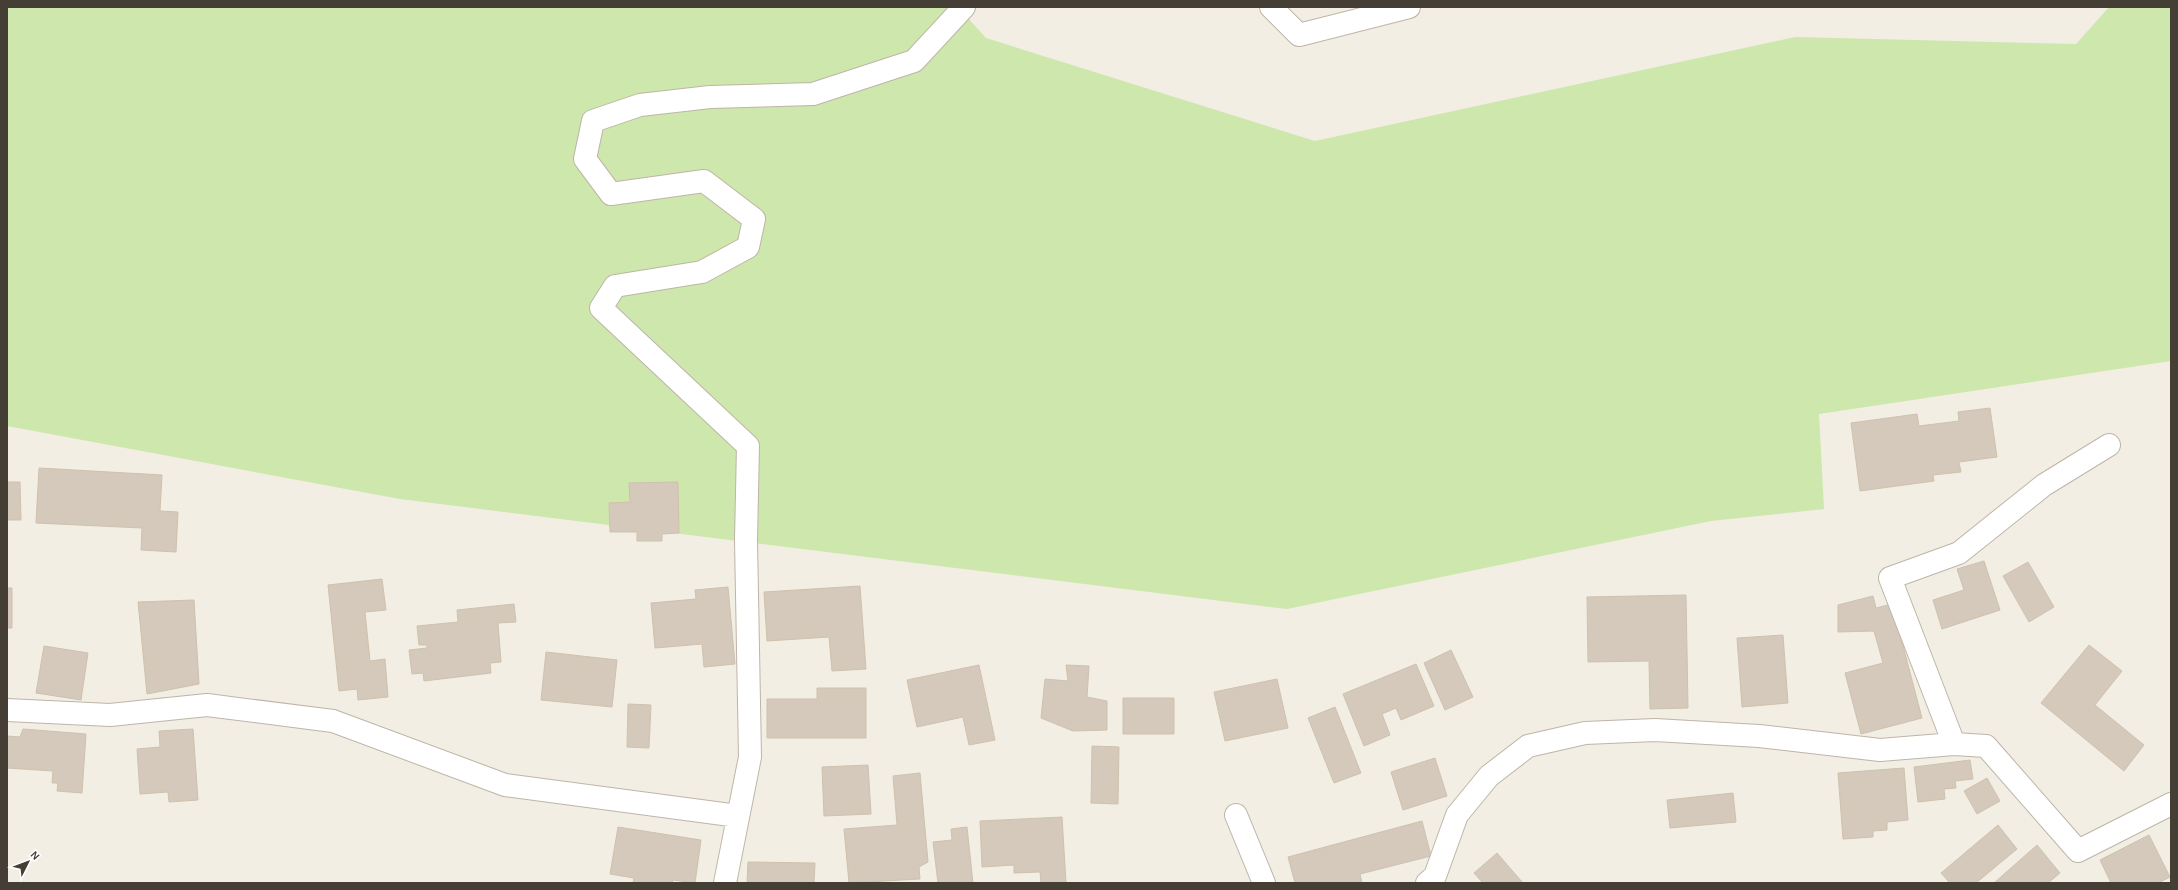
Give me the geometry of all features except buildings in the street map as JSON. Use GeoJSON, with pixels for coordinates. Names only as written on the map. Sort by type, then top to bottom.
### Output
{"type":"FeatureCollection","features":[{"type":"Feature","properties":{"kind":"street"},"geometry":{"type":"LineString","coordinates":[[724,883],[750,757],[746,540],[748,446],[601,308],[615,286],[702,272],[748,247],[754,218],[704,181],[612,194],[585,159],[592,120],[640,105],[702,98],[813,94],[914,61],[964,7]]}},
{"type":"Feature","properties":{"kind":"street"},"geometry":{"type":"LineString","coordinates":[[1271,7],[1299,35],[1410,7]]}},
{"type":"Feature","properties":{"kind":"street"},"geometry":{"type":"LineString","coordinates":[[1954,744],[1890,578],[1959,553],[2044,485],[2109,445]]}},
{"type":"Feature","properties":{"kind":"street"},"geometry":{"type":"LineString","coordinates":[[7,710],[110,715],[207,705],[333,721],[505,785],[738,816]]}},
{"type":"Feature","properties":{"kind":"street"},"geometry":{"type":"LineString","coordinates":[[1428,883],[1435,876],[1457,815],[1488,776],[1528,746],[1585,733],[1655,730],[1759,736],[1880,750],[1954,744],[1986,746],[2078,851],[2171,804]]}},
{"type":"Feature","properties":{"kind":"street"},"geometry":{"type":"LineString","coordinates":[[1236,815],[1264,883]]}},
{"type":"Feature","properties":{"kind":"green space"},"geometry":{"type":"Polygon","coordinates":[[[7,7],[958,7],[986,38],[1315,141],[1795,37],[2076,44],[2109,7],[2171,7],[2171,361],[1819,414],[1824,509],[1711,521],[1287,609],[400,499],[7,426],[7,7]]]}}]}
